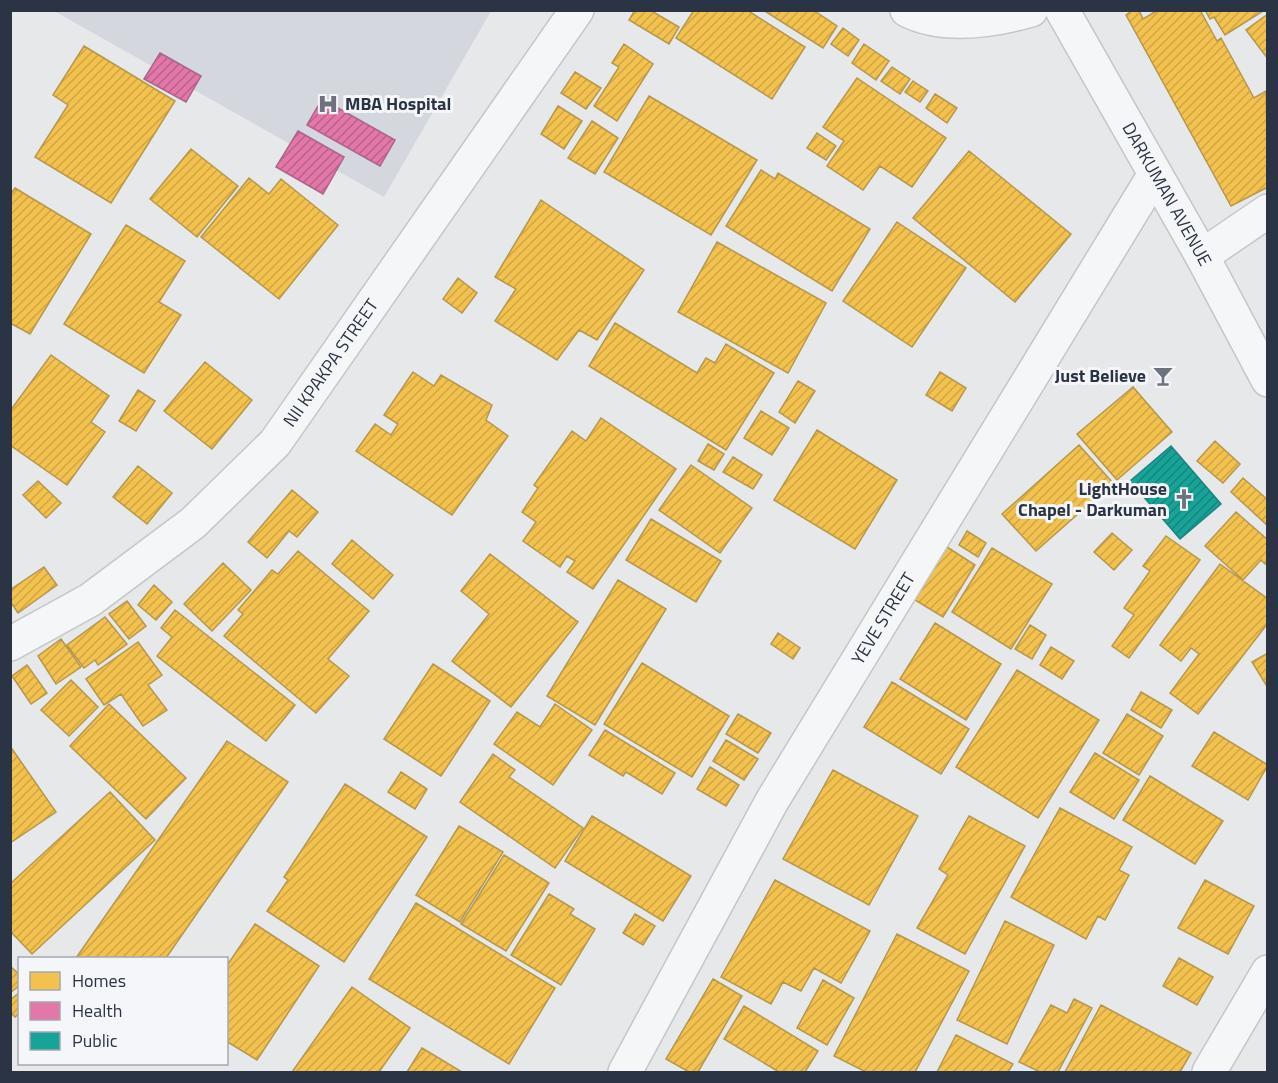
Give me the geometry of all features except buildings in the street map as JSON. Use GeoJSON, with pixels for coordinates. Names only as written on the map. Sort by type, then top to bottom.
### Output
{"type":"FeatureCollection","features":[{"type":"Feature","properties":{"kind":"street","name":"NII KPAKPA STREET"},"geometry":{"type":"LineString","coordinates":[[10,644],[90,600],[193,523],[275,443],[577,10]]}},
{"type":"Feature","properties":{"kind":"street"},"geometry":{"type":"LineString","coordinates":[[907,10],[921,18],[967,22],[1031,10]]}},
{"type":"Feature","properties":{"kind":"street","name":"DARKUMAN AVENUE"},"geometry":{"type":"LineString","coordinates":[[1062,10],[1202,256],[1268,380]]}},
{"type":"Feature","properties":{"kind":"street","name":"YEVE STREET"},"geometry":{"type":"LineString","coordinates":[[625,1072],[772,801],[1155,174]]}},
{"type":"Feature","properties":{"kind":"street"},"geometry":{"type":"LineString","coordinates":[[1202,256],[1268,211]]}},
{"type":"Feature","properties":{"kind":"street"},"geometry":{"type":"LineString","coordinates":[[1209,1072],[1268,972]]}},
{"type":"Feature","properties":{"kind":"shaded area","name":"MBA Hospital"},"geometry":{"type":"Polygon","coordinates":[[[54,11],[491,11],[384,197],[54,11]]]}},
{"type":"Feature","properties":{"kind":"place","name":"MBA Hospital"},"geometry":{"type":"Point","coordinates":[328,104]}},
{"type":"Feature","properties":{"kind":"place","name":"Just Believe"},"geometry":{"type":"Point","coordinates":[1163,376]}},
{"type":"Feature","properties":{"kind":"place","name":"LightHouse Chapel - Darkuman"},"geometry":{"type":"Point","coordinates":[1184,499]}}]}
